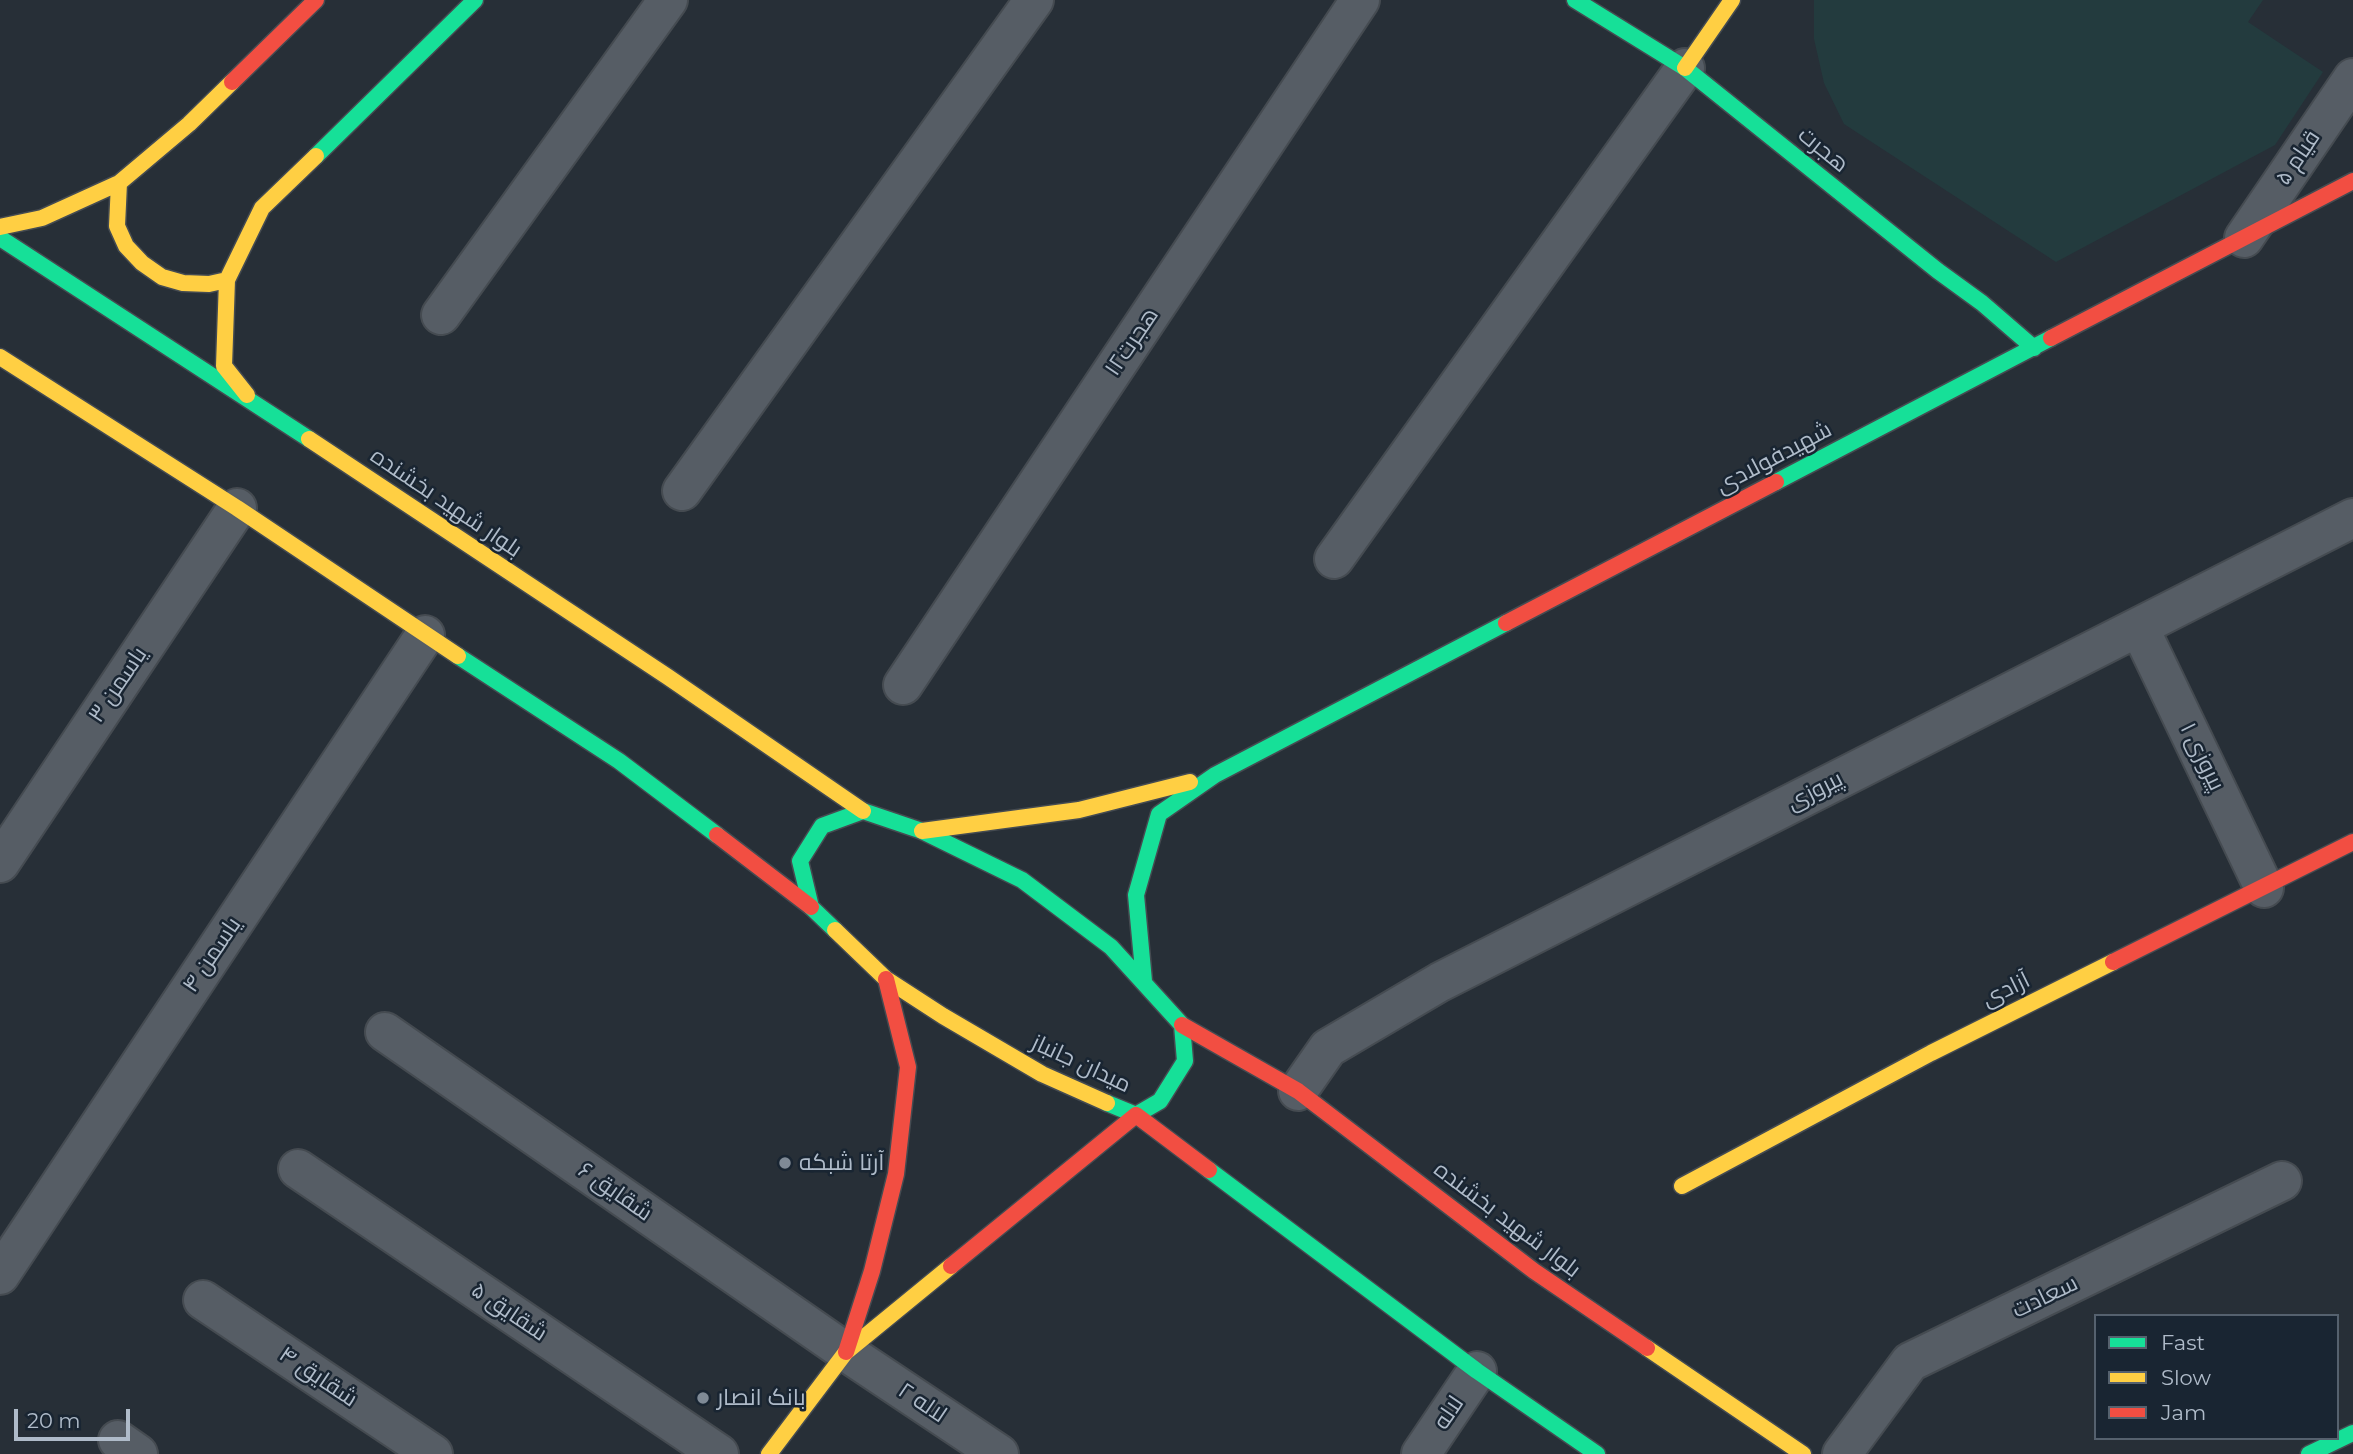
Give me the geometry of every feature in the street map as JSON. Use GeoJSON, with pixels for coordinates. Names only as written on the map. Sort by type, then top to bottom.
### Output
{"type":"FeatureCollection","features":[{"type":"Feature","properties":{"kind":"main road"},"geometry":{"type":"LineString","coordinates":[[0,227],[42,218],[119,183],[189,124],[316,0]]}},
{"type":"Feature","properties":{"kind":"main road"},"geometry":{"type":"LineString","coordinates":[[253,402],[224,366],[227,281],[262,208],[475,0]]}},
{"type":"Feature","properties":{"kind":"main road","name":"هجرت"},"geometry":{"type":"LineString","coordinates":[[1575,0],[1685,68],[1938,271],[1982,303],[2034,348]]}},
{"type":"Feature","properties":{"kind":"main road"},"geometry":{"type":"LineString","coordinates":[[1685,68],[1732,0]]}},
{"type":"Feature","properties":{"kind":"main road","name":"شهیدفولادی"},"geometry":{"type":"LineString","coordinates":[[1215,775],[2353,181]]}},
{"type":"Feature","properties":{"kind":"main road"},"geometry":{"type":"LineString","coordinates":[[119,183],[117,226],[126,246],[142,263],[162,277],[183,283],[209,284],[227,281]]}},
{"type":"Feature","properties":{"kind":"main road","name":"بلوار شهید بخشنده"},"geometry":{"type":"LineString","coordinates":[[0,238],[668,677],[863,811]]}},
{"type":"Feature","properties":{"kind":"main road"},"geometry":{"type":"LineString","coordinates":[[0,357],[237,508],[619,761],[811,907]]}},
{"type":"Feature","properties":{"kind":"main road"},"geometry":{"type":"LineString","coordinates":[[922,831],[1079,810],[1215,775]]}},
{"type":"Feature","properties":{"kind":"main road"},"geometry":{"type":"LineString","coordinates":[[1144,981],[1136,895],[1158,814],[1215,775]]}},
{"type":"Feature","properties":{"kind":"main road"},"geometry":{"type":"LineString","coordinates":[[811,907],[800,861],[822,826],[863,811],[922,831],[1021,880],[1111,947],[1182,1025]]}},
{"type":"Feature","properties":{"kind":"main road","name":"آزادی"},"geometry":{"type":"LineString","coordinates":[[1682,1186],[1931,1053],[2353,842]]}},
{"type":"Feature","properties":{"kind":"main road","name":"میدان جانباز"},"geometry":{"type":"LineString","coordinates":[[811,907],[886,979],[943,1016],[1042,1074],[1136,1115],[1160,1101],[1185,1061],[1182,1025]]}},
{"type":"Feature","properties":{"kind":"main road"},"geometry":{"type":"LineString","coordinates":[[846,1352],[872,1270],[896,1174],[908,1067],[886,979]]}},
{"type":"Feature","properties":{"kind":"main road","name":"بلوار شهید بخشنده"},"geometry":{"type":"LineString","coordinates":[[1182,1025],[1298,1091],[1534,1271],[1803,1454]]}},
{"type":"Feature","properties":{"kind":"main road"},"geometry":{"type":"LineString","coordinates":[[769,1454],[846,1352],[1136,1115],[1477,1371],[1597,1454]]}},
{"type":"Feature","properties":{"kind":"main road"},"geometry":{"type":"LineString","coordinates":[[2309,1454],[2338,1440]]}},
{"type":"Feature","properties":{"kind":"street"},"geometry":{"type":"LineString","coordinates":[[440,315],[668,0]]}},
{"type":"Feature","properties":{"kind":"street"},"geometry":{"type":"LineString","coordinates":[[682,491],[1034,0]]}},
{"type":"Feature","properties":{"kind":"street","name":"هجرت۱۲"},"geometry":{"type":"LineString","coordinates":[[903,685],[1360,0]]}},
{"type":"Feature","properties":{"kind":"street"},"geometry":{"type":"LineString","coordinates":[[1334,559],[1685,68]]}},
{"type":"Feature","properties":{"kind":"street","name":"قیام ۵"},"geometry":{"type":"LineString","coordinates":[[2244,238],[2353,78]]}},
{"type":"Feature","properties":{"kind":"street","name":"یاسمن ۳"},"geometry":{"type":"LineString","coordinates":[[0,863],[237,508]]}},
{"type":"Feature","properties":{"kind":"street","name":"پیروزی"},"geometry":{"type":"LineString","coordinates":[[1298,1091],[1328,1048],[1440,982],[2353,518]]}},
{"type":"Feature","properties":{"kind":"street","name":"پیروزی ۱"},"geometry":{"type":"LineString","coordinates":[[2139,627],[2264,888]]}},
{"type":"Feature","properties":{"kind":"street","name":"یاسمن ۴"},"geometry":{"type":"LineString","coordinates":[[0,1275],[425,635]]}},
{"type":"Feature","properties":{"kind":"street","name":"شقایق ۶"},"geometry":{"type":"LineString","coordinates":[[384,1032],[846,1352]]}},
{"type":"Feature","properties":{"kind":"street","name":"شقایق ۵"},"geometry":{"type":"LineString","coordinates":[[298,1169],[719,1454]]}},
{"type":"Feature","properties":{"kind":"street","name":"سعادت"},"geometry":{"type":"LineString","coordinates":[[1842,1454],[1910,1362],[2282,1181]]}},
{"type":"Feature","properties":{"kind":"street","name":"شقایق ۴"},"geometry":{"type":"LineString","coordinates":[[203,1300],[433,1454]]}},
{"type":"Feature","properties":{"kind":"street","name":"لاله ۲"},"geometry":{"type":"LineString","coordinates":[[846,1352],[999,1454]]}},
{"type":"Feature","properties":{"kind":"street","name":"لاله"},"geometry":{"type":"LineString","coordinates":[[1421,1454],[1477,1371]]}},
{"type":"Feature","properties":{"kind":"green space"},"geometry":{"type":"Polygon","coordinates":[[[1814,0],[2263,0],[2248,22],[2323,72],[2275,145],[2056,262],[1844,124],[1824,83],[1814,39],[1814,0]]]}},
{"type":"Feature","properties":{"kind":"traffic: fast"},"geometry":{"type":"LineString","coordinates":[[316,156],[475,0]]}},
{"type":"Feature","properties":{"kind":"traffic: fast"},"geometry":{"type":"LineString","coordinates":[[1575,0],[1685,68],[1938,271],[1982,303],[2034,348]]}},
{"type":"Feature","properties":{"kind":"traffic: fast"},"geometry":{"type":"LineString","coordinates":[[0,238],[309,439]]}},
{"type":"Feature","properties":{"kind":"traffic: fast"},"geometry":{"type":"LineString","coordinates":[[1776,482],[2051,338]]}},
{"type":"Feature","properties":{"kind":"traffic: fast"},"geometry":{"type":"LineString","coordinates":[[1144,981],[1136,895],[1159,814],[1215,775],[1506,623]]}},
{"type":"Feature","properties":{"kind":"traffic: fast"},"geometry":{"type":"LineString","coordinates":[[458,656],[619,761],[717,835]]}},
{"type":"Feature","properties":{"kind":"traffic: fast"},"geometry":{"type":"LineString","coordinates":[[863,811],[922,831],[1022,880],[1111,947],[1182,1025],[1185,1061],[1160,1101],[1136,1115],[1107,1103]]}},
{"type":"Feature","properties":{"kind":"traffic: fast"},"geometry":{"type":"LineString","coordinates":[[835,930],[811,907],[800,861],[822,826],[863,811]]}},
{"type":"Feature","properties":{"kind":"traffic: fast"},"geometry":{"type":"LineString","coordinates":[[1209,1170],[1477,1371],[1597,1454]]}},
{"type":"Feature","properties":{"kind":"traffic: fast"},"geometry":{"type":"LineString","coordinates":[[2339,1440],[2353,1433]]}},
{"type":"Feature","properties":{"kind":"traffic: fast"},"geometry":{"type":"LineString","coordinates":[[2309,1454],[2338,1440]]}},
{"type":"Feature","properties":{"kind":"traffic: slow"},"geometry":{"type":"LineString","coordinates":[[1685,68],[1732,0]]}},
{"type":"Feature","properties":{"kind":"traffic: slow"},"geometry":{"type":"LineString","coordinates":[[0,227],[42,218],[119,183],[189,124],[232,82]]}},
{"type":"Feature","properties":{"kind":"traffic: slow"},"geometry":{"type":"LineString","coordinates":[[247,395],[224,366],[227,280],[262,208],[316,156]]}},
{"type":"Feature","properties":{"kind":"traffic: slow"},"geometry":{"type":"LineString","coordinates":[[119,183],[117,226],[126,246],[142,263],[162,277],[183,283],[209,284],[227,280]]}},
{"type":"Feature","properties":{"kind":"traffic: slow"},"geometry":{"type":"LineString","coordinates":[[0,357],[237,508],[458,656]]}},
{"type":"Feature","properties":{"kind":"traffic: slow"},"geometry":{"type":"LineString","coordinates":[[309,439],[668,677],[863,811]]}},
{"type":"Feature","properties":{"kind":"traffic: slow"},"geometry":{"type":"LineString","coordinates":[[922,831],[1079,810],[1190,782]]}},
{"type":"Feature","properties":{"kind":"traffic: slow"},"geometry":{"type":"LineString","coordinates":[[835,930],[886,979],[943,1016],[1042,1074],[1107,1103]]}},
{"type":"Feature","properties":{"kind":"traffic: slow"},"geometry":{"type":"LineString","coordinates":[[1682,1186],[1931,1053],[2113,962]]}},
{"type":"Feature","properties":{"kind":"traffic: slow"},"geometry":{"type":"LineString","coordinates":[[769,1454],[846,1352],[951,1266]]}},
{"type":"Feature","properties":{"kind":"traffic: slow"},"geometry":{"type":"LineString","coordinates":[[1647,1348],[1803,1454]]}},
{"type":"Feature","properties":{"kind":"traffic: jam"},"geometry":{"type":"LineString","coordinates":[[232,82],[316,0]]}},
{"type":"Feature","properties":{"kind":"traffic: jam"},"geometry":{"type":"LineString","coordinates":[[2051,338],[2353,181]]}},
{"type":"Feature","properties":{"kind":"traffic: jam"},"geometry":{"type":"LineString","coordinates":[[1506,623],[1776,482]]}},
{"type":"Feature","properties":{"kind":"traffic: jam"},"geometry":{"type":"LineString","coordinates":[[717,835],[811,907]]}},
{"type":"Feature","properties":{"kind":"traffic: jam"},"geometry":{"type":"LineString","coordinates":[[2113,962],[2353,842]]}},
{"type":"Feature","properties":{"kind":"traffic: jam"},"geometry":{"type":"LineString","coordinates":[[846,1352],[872,1271],[896,1174],[908,1067],[886,979]]}},
{"type":"Feature","properties":{"kind":"traffic: jam"},"geometry":{"type":"LineString","coordinates":[[1182,1025],[1298,1091],[1534,1271],[1647,1348]]}},
{"type":"Feature","properties":{"kind":"traffic: jam"},"geometry":{"type":"LineString","coordinates":[[951,1266],[1136,1115],[1209,1170]]}},
{"type":"Feature","properties":{"kind":"place","name":"آرتا شبکه"},"geometry":{"type":"Point","coordinates":[785,1163]}},
{"type":"Feature","properties":{"kind":"place","name":"بانک انصار"},"geometry":{"type":"Point","coordinates":[703,1398]}}]}
